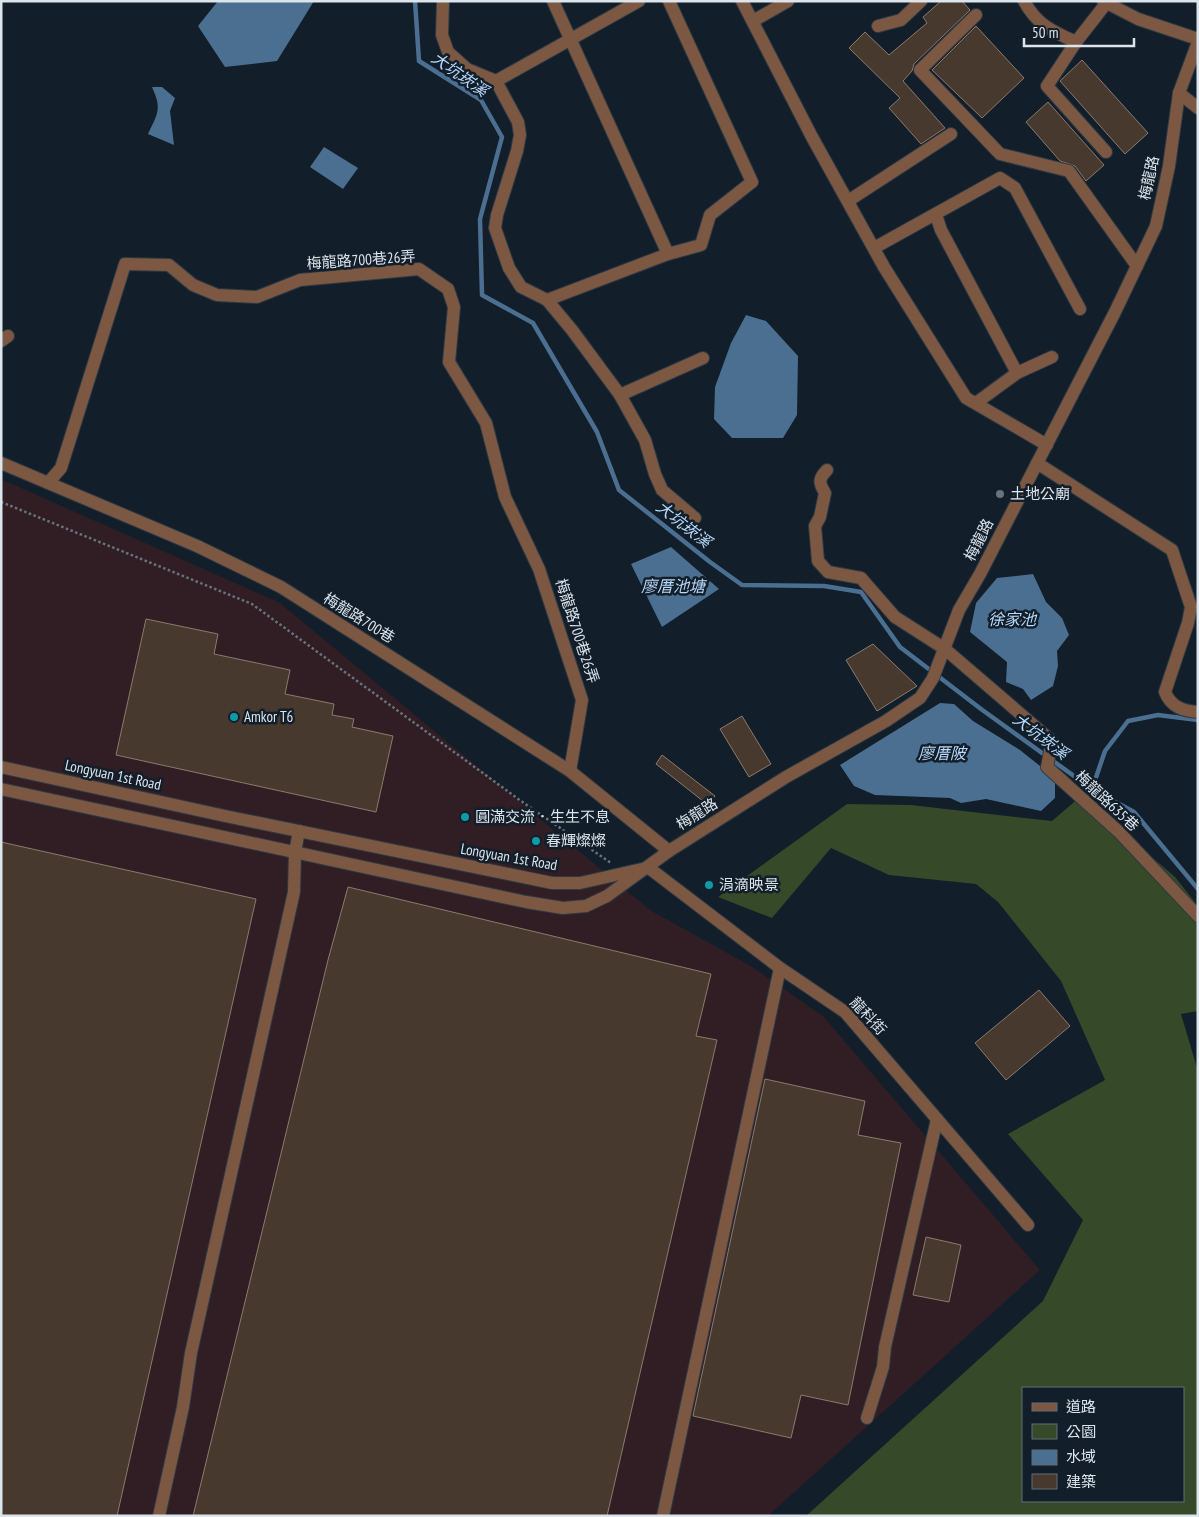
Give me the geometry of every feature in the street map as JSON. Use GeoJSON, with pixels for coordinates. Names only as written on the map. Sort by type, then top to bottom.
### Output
{"type":"FeatureCollection","features":[{"type":"Feature","properties":{"kind":"street"},"geometry":{"type":"LineString","coordinates":[[443,1],[442,35],[448,52],[467,69],[496,81],[518,122],[520,135],[517,152],[495,228],[509,268],[522,287],[547,300],[572,330],[620,395],[645,440],[662,490],[695,518]]}},
{"type":"Feature","properties":{"kind":"street"},"geometry":{"type":"LineString","coordinates":[[553,1],[668,254]]}},
{"type":"Feature","properties":{"kind":"street"},"geometry":{"type":"LineString","coordinates":[[496,81],[640,1]]}},
{"type":"Feature","properties":{"kind":"street"},"geometry":{"type":"LineString","coordinates":[[547,300],[668,254],[701,245],[710,215],[752,182],[669,1]]}},
{"type":"Feature","properties":{"kind":"street"},"geometry":{"type":"LineString","coordinates":[[742,1],[812,138],[874,248],[966,398],[1047,444]]}},
{"type":"Feature","properties":{"kind":"street"},"geometry":{"type":"LineString","coordinates":[[753,21],[788,1]]}},
{"type":"Feature","properties":{"kind":"street"},"geometry":{"type":"LineString","coordinates":[[878,26],[901,20],[921,1]]}},
{"type":"Feature","properties":{"kind":"street"},"geometry":{"type":"LineString","coordinates":[[1024,1],[1032,15],[1047,28],[1076,42]]}},
{"type":"Feature","properties":{"kind":"street"},"geometry":{"type":"LineString","coordinates":[[1106,152],[1047,86],[1076,42],[1106,2],[1138,19],[1198,40]]}},
{"type":"Feature","properties":{"kind":"street"},"geometry":{"type":"LineString","coordinates":[[976,15],[920,70],[1000,154],[1069,171],[1137,266]]}},
{"type":"Feature","properties":{"kind":"street","name":"梅龍路"},"geometry":{"type":"LineString","coordinates":[[649,868],[669,852],[786,777],[886,722],[920,698],[933,678],[960,610],[1047,444],[1156,226],[1169,166],[1179,93],[1198,40]]}},
{"type":"Feature","properties":{"kind":"street"},"geometry":{"type":"LineString","coordinates":[[1179,93],[1198,108]]}},
{"type":"Feature","properties":{"kind":"street"},"geometry":{"type":"LineString","coordinates":[[848,201],[951,134]]}},
{"type":"Feature","properties":{"kind":"street"},"geometry":{"type":"LineString","coordinates":[[874,248],[1000,178],[1015,188],[1080,309]]}},
{"type":"Feature","properties":{"kind":"street"},"geometry":{"type":"LineString","coordinates":[[936,214],[941,230],[1017,373]]}},
{"type":"Feature","properties":{"kind":"street","name":"梅龍路700巷26弄"},"geometry":{"type":"LineString","coordinates":[[48,483],[61,468],[125,264],[169,265],[192,285],[217,295],[257,297],[300,280],[419,269],[448,289],[454,307],[449,362],[486,423],[505,497],[539,570],[582,700],[570,771]]}},
{"type":"Feature","properties":{"kind":"street"},"geometry":{"type":"LineString","coordinates":[[976,403],[1017,373],[1052,357]]}},
{"type":"Feature","properties":{"kind":"street"},"geometry":{"type":"LineString","coordinates":[[620,395],[703,358]]}},
{"type":"Feature","properties":{"kind":"street"},"geometry":{"type":"LineString","coordinates":[[1037,462],[1172,550],[1190,607],[1188,623],[1166,692],[1169,702],[1183,711],[1198,712]]}},
{"type":"Feature","properties":{"kind":"street","name":"梅龍路700巷"},"geometry":{"type":"LineString","coordinates":[[1,463],[196,546],[281,587],[570,771],[669,852]]}},
{"type":"Feature","properties":{"kind":"street","name":"梅龍路635巷"},"geometry":{"type":"LineString","coordinates":[[827,470],[820,477],[819,484],[825,493],[820,518],[815,526],[818,561],[828,572],[861,578],[895,617],[945,649],[1052,741],[1047,767],[1119,832],[1198,916]]}},
{"type":"Feature","properties":{"kind":"street","name":"Longyuan 1st Road"},"geometry":{"type":"LineString","coordinates":[[1,767],[552,883],[580,883],[649,868]]}},
{"type":"Feature","properties":{"kind":"street"},"geometry":{"type":"LineString","coordinates":[[1,788],[526,902],[563,908],[586,906],[607,896],[649,868]]}},
{"type":"Feature","properties":{"kind":"street"},"geometry":{"type":"LineString","coordinates":[[159,1516],[183,1407],[191,1353],[294,892],[295,852],[299,831]]}},
{"type":"Feature","properties":{"kind":"street","name":"龍科街"},"geometry":{"type":"LineString","coordinates":[[649,868],[780,968],[845,1012],[1028,1225]]}},
{"type":"Feature","properties":{"kind":"street"},"geometry":{"type":"LineString","coordinates":[[662,1516],[780,968]]}},
{"type":"Feature","properties":{"kind":"street"},"geometry":{"type":"LineString","coordinates":[[867,1418],[883,1367],[885,1347],[937,1119]]}},
{"type":"Feature","properties":{"kind":"path"},"geometry":{"type":"LineString","coordinates":[[1,502],[252,604],[521,801],[626,873]]}},
{"type":"Feature","properties":{"kind":"shaded area"},"geometry":{"type":"Polygon","coordinates":[[[1,479],[280,603],[650,910],[751,966],[824,1017],[1040,1270],[768,1516],[1,1516],[1,479]]]}},
{"type":"Feature","properties":{"kind":"green space"},"geometry":{"type":"Polygon","coordinates":[[[1081,796],[1175,877],[1198,906],[1198,1011],[1181,1014],[1198,1071],[1198,1516],[806,1516],[1043,1301],[1083,1220],[1008,1134],[1105,1080],[1061,981],[998,902],[976,884],[889,875],[831,848],[772,918],[718,897],[847,804],[911,805],[1052,821],[1081,796]]]}},
{"type":"Feature","properties":{"kind":"water"},"geometry":{"type":"Polygon","coordinates":[[[218,1],[314,1],[277,61],[225,67],[198,26],[218,1]]]}},
{"type":"Feature","properties":{"kind":"water"},"geometry":{"type":"Polygon","coordinates":[[[152,87],[162,87],[175,98],[170,111],[174,145],[148,134],[158,111],[152,87]]]}},
{"type":"Feature","properties":{"kind":"water"},"geometry":{"type":"Polygon","coordinates":[[[324,147],[358,168],[343,189],[310,167],[324,147]]]}},
{"type":"Feature","properties":{"kind":"water"},"geometry":{"type":"Polygon","coordinates":[[[746,315],[766,321],[798,356],[797,415],[783,438],[732,438],[714,419],[715,387],[731,343],[746,315]]]}},
{"type":"Feature","properties":{"kind":"water","name":"廖厝池塘"},"geometry":{"type":"Polygon","coordinates":[[[671,547],[719,589],[662,627],[631,564],[671,547]]]}},
{"type":"Feature","properties":{"kind":"water","name":"徐家池"},"geometry":{"type":"Polygon","coordinates":[[[1033,574],[1046,602],[1062,618],[1069,635],[1057,651],[1058,666],[1053,686],[1031,700],[1023,689],[1006,682],[1007,662],[970,632],[976,603],[997,578],[1033,574]]]}},
{"type":"Feature","properties":{"kind":"water","name":"廖厝陂"},"geometry":{"type":"Polygon","coordinates":[[[940,703],[954,704],[973,721],[1020,750],[1055,778],[1055,798],[1041,811],[986,799],[961,803],[950,798],[875,795],[854,786],[840,765],[940,703]]]}},
{"type":"Feature","properties":{"kind":"building"},"geometry":{"type":"Polygon","coordinates":[[[941,1],[962,1],[970,10],[914,64],[912,71],[903,81],[945,128],[921,144],[889,108],[900,98],[849,48],[865,32],[889,55],[927,23],[923,17],[941,1]]]}},
{"type":"Feature","properties":{"kind":"building"},"geometry":{"type":"Polygon","coordinates":[[[976,26],[1024,78],[982,118],[932,70],[976,26]]]}},
{"type":"Feature","properties":{"kind":"building"},"geometry":{"type":"Polygon","coordinates":[[[1082,60],[1148,133],[1125,154],[1060,81],[1082,60]]]}},
{"type":"Feature","properties":{"kind":"building"},"geometry":{"type":"Polygon","coordinates":[[[1048,102],[1104,165],[1086,181],[1075,166],[1060,161],[1026,122],[1048,102]]]}},
{"type":"Feature","properties":{"kind":"building","name":"Amkor T6"},"geometry":{"type":"Polygon","coordinates":[[[146,619],[218,634],[214,654],[290,670],[285,694],[334,704],[332,715],[354,719],[352,727],[393,736],[376,812],[116,755],[146,619]]]}},
{"type":"Feature","properties":{"kind":"building"},"geometry":{"type":"Polygon","coordinates":[[[873,644],[917,686],[877,711],[846,660],[873,644]]]}},
{"type":"Feature","properties":{"kind":"building"},"geometry":{"type":"Polygon","coordinates":[[[742,716],[771,764],[749,777],[720,729],[742,716]]]}},
{"type":"Feature","properties":{"kind":"building"},"geometry":{"type":"Polygon","coordinates":[[[662,755],[715,796],[708,805],[656,764],[662,755]]]}},
{"type":"Feature","properties":{"kind":"building"},"geometry":{"type":"Polygon","coordinates":[[[1,842],[256,899],[117,1516],[1,1516],[1,842]]]}},
{"type":"Feature","properties":{"kind":"building"},"geometry":{"type":"Polygon","coordinates":[[[348,887],[711,974],[696,1036],[717,1040],[607,1516],[193,1516],[328,960],[348,887]]]}},
{"type":"Feature","properties":{"kind":"building"},"geometry":{"type":"Polygon","coordinates":[[[1039,990],[1070,1026],[1006,1080],[975,1043],[1039,990]]]}},
{"type":"Feature","properties":{"kind":"building"},"geometry":{"type":"Polygon","coordinates":[[[765,1079],[865,1101],[858,1135],[901,1143],[848,1405],[801,1395],[791,1438],[693,1416],[765,1079]]]}},
{"type":"Feature","properties":{"kind":"building"},"geometry":{"type":"Polygon","coordinates":[[[926,1237],[961,1245],[949,1302],[913,1295],[926,1237]]]}},
{"type":"Feature","properties":{"kind":"waterway","name":"大坑崁溪"},"geometry":{"type":"LineString","coordinates":[[415,1],[419,61],[481,100],[502,137],[480,219],[482,295],[533,323],[597,432],[619,490],[742,585],[824,586],[861,592],[900,647],[981,709],[1092,789],[1134,812],[1198,889]]}},
{"type":"Feature","properties":{"kind":"waterway"},"geometry":{"type":"LineString","coordinates":[[1092,789],[1105,751],[1128,721],[1158,715],[1198,720]]}},
{"type":"Feature","properties":{"kind":"place","name":"土地公廟"},"geometry":{"type":"Point","coordinates":[1000,494]}},
{"type":"Feature","properties":{"kind":"place","name":"Amkor T6"},"geometry":{"type":"Point","coordinates":[234,717]}},
{"type":"Feature","properties":{"kind":"place","name":"圓滿交流．生生不息"},"geometry":{"type":"Point","coordinates":[465,817]}},
{"type":"Feature","properties":{"kind":"place","name":"春輝燦燦"},"geometry":{"type":"Point","coordinates":[536,841]}},
{"type":"Feature","properties":{"kind":"place","name":"涓滴映景"},"geometry":{"type":"Point","coordinates":[709,885]}}]}
